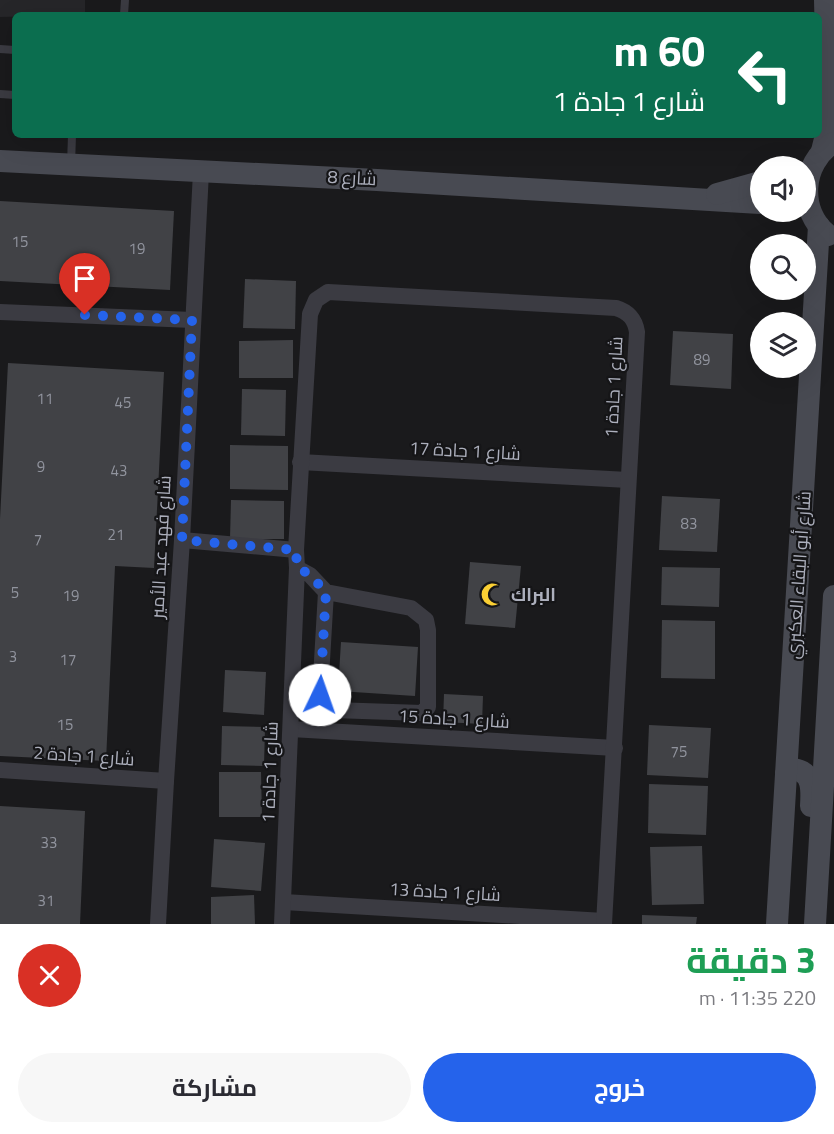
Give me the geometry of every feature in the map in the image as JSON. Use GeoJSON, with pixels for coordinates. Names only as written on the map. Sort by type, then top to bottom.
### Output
{"type":"FeatureCollection","features":[{"type":"Feature","properties":{"kind":"main road"},"geometry":{"type":"LineString","coordinates":[[818,155],[828,127],[825,0]]}},
{"type":"Feature","properties":{"kind":"main road","name":"شارع أبو البقاء العكبري"},"geometry":{"type":"LineString","coordinates":[[777,924],[816,224],[808,205],[807,189],[809,174],[818,155]]}},
{"type":"Feature","properties":{"kind":"main road","name":"شارع 8"},"geometry":{"type":"LineString","coordinates":[[0,161],[750,202]]}},
{"type":"Feature","properties":{"kind":"main road","name":"شارع 8"},"geometry":{"type":"LineString","coordinates":[[704,198],[750,185]]}},
{"type":"Feature","properties":{"kind":"main road","name":"شارع أبو البقاء العكبري"},"geometry":{"type":"LineString","coordinates":[[815,924],[834,596]]}},
{"type":"Feature","properties":{"kind":"main road"},"geometry":{"type":"LineString","coordinates":[[786,774],[794,769],[802,770],[810,780],[812,794],[806,924]]}},
{"type":"Feature","properties":{"kind":"street","name":"شارع فهد عبد الأمير"},"geometry":{"type":"LineString","coordinates":[[158,924],[182,540],[201,172]]}},
{"type":"Feature","properties":{"kind":"street","name":"شارع 1 جادة 1"},"geometry":{"type":"LineString","coordinates":[[282,924],[300,462],[310,314],[316,300],[328,292],[616,308],[631,316],[635,324],[637,332],[604,923]]}},
{"type":"Feature","properties":{"kind":"street"},"geometry":{"type":"LineString","coordinates":[[0,312],[192,320]]}},
{"type":"Feature","properties":{"kind":"street","name":"شارع 1 جادة 17"},"geometry":{"type":"LineString","coordinates":[[300,462],[628,480]]}},
{"type":"Feature","properties":{"kind":"street"},"geometry":{"type":"LineString","coordinates":[[182,540],[296,550]]}},
{"type":"Feature","properties":{"kind":"street"},"geometry":{"type":"LineString","coordinates":[[297,567],[310,575],[326,592],[411,608],[426,620],[428,707],[422,713],[333,710],[323,707],[320,695],[326,592]]}},
{"type":"Feature","properties":{"kind":"street","name":"شارع 1 جادة 15"},"geometry":{"type":"LineString","coordinates":[[291,729],[615,748]]}},
{"type":"Feature","properties":{"kind":"street","name":"شارع 1 جادة 2"},"geometry":{"type":"LineString","coordinates":[[0,770],[166,781]]}},
{"type":"Feature","properties":{"kind":"street","name":"شارع 1 جادة 13"},"geometry":{"type":"LineString","coordinates":[[284,902],[604,923]]}},
{"type":"Feature","properties":{"kind":"lane"},"geometry":{"type":"LineString","coordinates":[[71,165],[72,138]]}},
{"type":"Feature","properties":{"kind":"shaded area"},"geometry":{"type":"Polygon","coordinates":[[[0,0],[85,0],[85,12],[12,12],[12,17],[0,17],[0,0]]]}},
{"type":"Feature","properties":{"kind":"building"},"geometry":{"type":"Polygon","coordinates":[[[0,201],[174,211],[170,290],[0,281],[0,201]]]}},
{"type":"Feature","properties":{"kind":"building"},"geometry":{"type":"Polygon","coordinates":[[[245,279],[296,281],[295,329],[243,328],[245,279]]]}},
{"type":"Feature","properties":{"kind":"building"},"geometry":{"type":"Polygon","coordinates":[[[673,331],[733,334],[731,389],[670,385],[673,331]]]}},
{"type":"Feature","properties":{"kind":"building"},"geometry":{"type":"Polygon","coordinates":[[[293,340],[293,378],[239,378],[239,341],[293,340]]]}},
{"type":"Feature","properties":{"kind":"building"},"geometry":{"type":"Polygon","coordinates":[[[8,363],[164,372],[154,568],[115,566],[106,761],[0,756],[0,519],[8,363]]]}},
{"type":"Feature","properties":{"kind":"building"},"geometry":{"type":"Polygon","coordinates":[[[242,389],[286,390],[285,436],[241,435],[242,389]]]}},
{"type":"Feature","properties":{"kind":"building"},"geometry":{"type":"Polygon","coordinates":[[[230,445],[288,446],[288,490],[230,489],[230,445]]]}},
{"type":"Feature","properties":{"kind":"building"},"geometry":{"type":"Polygon","coordinates":[[[662,496],[720,499],[717,552],[659,550],[662,496]]]}},
{"type":"Feature","properties":{"kind":"building"},"geometry":{"type":"Polygon","coordinates":[[[231,500],[284,501],[284,539],[230,539],[231,500]]]}},
{"type":"Feature","properties":{"kind":"building","name":"البراك"},"geometry":{"type":"Polygon","coordinates":[[[470,562],[521,566],[515,628],[465,624],[470,562]]]}},
{"type":"Feature","properties":{"kind":"building"},"geometry":{"type":"Polygon","coordinates":[[[662,567],[720,568],[719,607],[661,605],[662,567]]]}},
{"type":"Feature","properties":{"kind":"building"},"geometry":{"type":"Polygon","coordinates":[[[662,620],[715,621],[715,679],[661,678],[662,620]]]}},
{"type":"Feature","properties":{"kind":"building"},"geometry":{"type":"Polygon","coordinates":[[[341,642],[418,647],[415,696],[338,691],[341,642]]]}},
{"type":"Feature","properties":{"kind":"building"},"geometry":{"type":"Polygon","coordinates":[[[225,670],[266,672],[264,715],[223,712],[225,670]]]}},
{"type":"Feature","properties":{"kind":"building"},"geometry":{"type":"Polygon","coordinates":[[[444,694],[483,696],[482,724],[443,722],[444,694]]]}},
{"type":"Feature","properties":{"kind":"building"},"geometry":{"type":"Polygon","coordinates":[[[649,725],[711,728],[708,778],[647,775],[649,725]]]}},
{"type":"Feature","properties":{"kind":"building"},"geometry":{"type":"Polygon","coordinates":[[[222,726],[265,727],[264,766],[221,765],[222,726]]]}},
{"type":"Feature","properties":{"kind":"building"},"geometry":{"type":"Polygon","coordinates":[[[219,772],[261,772],[262,817],[219,817],[219,772]]]}},
{"type":"Feature","properties":{"kind":"building"},"geometry":{"type":"Polygon","coordinates":[[[649,784],[708,786],[706,835],[648,833],[649,784]]]}},
{"type":"Feature","properties":{"kind":"building"},"geometry":{"type":"Polygon","coordinates":[[[0,806],[85,811],[80,924],[0,924],[0,806]]]}},
{"type":"Feature","properties":{"kind":"building"},"geometry":{"type":"Polygon","coordinates":[[[214,839],[265,843],[261,891],[211,887],[214,839]]]}},
{"type":"Feature","properties":{"kind":"building"},"geometry":{"type":"Polygon","coordinates":[[[702,846],[704,904],[652,905],[650,847],[702,846]]]}},
{"type":"Feature","properties":{"kind":"building"},"geometry":{"type":"Polygon","coordinates":[[[254,895],[255,924],[211,924],[211,897],[254,895]]]}},
{"type":"Feature","properties":{"kind":"building"},"geometry":{"type":"Polygon","coordinates":[[[642,915],[697,917],[696,924],[642,924],[642,915]]]}},
{"type":"Feature","properties":{"kind":"place","name":"البراك"},"geometry":{"type":"Point","coordinates":[493,595]}},
{"type":"Feature","properties":{"kind":"route"},"geometry":{"type":"LineString","coordinates":[[85,315],[192,320],[182,540],[296,550],[297,567],[319,582],[326,592],[320,695]]}}]}
